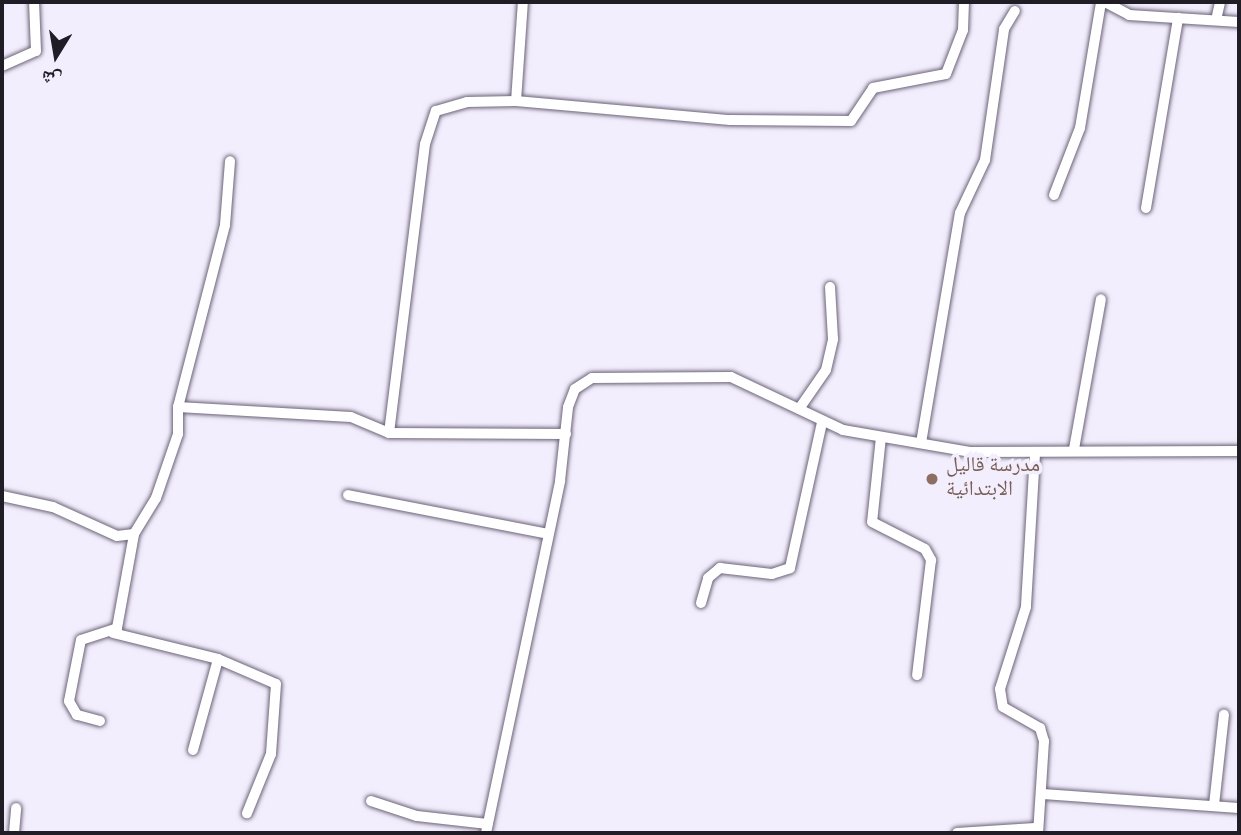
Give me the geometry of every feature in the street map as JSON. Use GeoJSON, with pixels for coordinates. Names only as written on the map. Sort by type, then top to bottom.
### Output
{"type":"FeatureCollection","features":[{"type":"Feature","properties":{"kind":"street"},"geometry":{"type":"LineString","coordinates":[[2,66],[36,51],[34,2]]}},
{"type":"Feature","properties":{"kind":"street"},"geometry":{"type":"LineString","coordinates":[[516,101],[523,2]]}},
{"type":"Feature","properties":{"kind":"street"},"geometry":{"type":"LineString","coordinates":[[389,433],[430,120],[443,106],[516,101],[730,120],[851,121],[873,88],[946,74],[963,30],[964,2]]}},
{"type":"Feature","properties":{"kind":"street"},"geometry":{"type":"LineString","coordinates":[[1054,195],[1080,128],[1103,2],[1129,15],[1239,22]]}},
{"type":"Feature","properties":{"kind":"street"},"geometry":{"type":"LineString","coordinates":[[1216,20],[1220,2]]}},
{"type":"Feature","properties":{"kind":"street"},"geometry":{"type":"LineString","coordinates":[[921,443],[960,214],[985,160],[1004,29],[1015,11]]}},
{"type":"Feature","properties":{"kind":"street"},"geometry":{"type":"LineString","coordinates":[[1146,208],[1178,18]]}},
{"type":"Feature","properties":{"kind":"street"},"geometry":{"type":"LineString","coordinates":[[113,633],[134,534],[161,485],[178,434],[178,407],[225,225],[230,161]]}},
{"type":"Feature","properties":{"kind":"street"},"geometry":{"type":"LineString","coordinates":[[799,409],[826,370],[833,339],[830,287]]}},
{"type":"Feature","properties":{"kind":"street"},"geometry":{"type":"LineString","coordinates":[[1074,449],[1101,299]]}},
{"type":"Feature","properties":{"kind":"street"},"geometry":{"type":"LineString","coordinates":[[371,801],[417,816],[487,829],[575,389],[611,374],[730,377],[822,422],[881,437],[921,443],[1035,454],[1074,449],[1239,451]]}},
{"type":"Feature","properties":{"kind":"street"},"geometry":{"type":"LineString","coordinates":[[178,407],[351,417],[389,433],[566,434]]}},
{"type":"Feature","properties":{"kind":"street"},"geometry":{"type":"LineString","coordinates":[[701,603],[708,578],[720,568],[772,574],[790,568],[822,422]]}},
{"type":"Feature","properties":{"kind":"street"},"geometry":{"type":"LineString","coordinates":[[881,437],[872,522],[925,549],[931,560],[917,675]]}},
{"type":"Feature","properties":{"kind":"street"},"geometry":{"type":"LineString","coordinates":[[957,833],[1036,831],[1044,794],[1040,728],[1003,707],[999,689],[1026,607],[1035,454]]}},
{"type":"Feature","properties":{"kind":"street"},"geometry":{"type":"LineString","coordinates":[[348,495],[548,534]]}},
{"type":"Feature","properties":{"kind":"street"},"geometry":{"type":"LineString","coordinates":[[2,496],[53,506],[117,536],[134,534]]}},
{"type":"Feature","properties":{"kind":"street"},"geometry":{"type":"LineString","coordinates":[[100,721],[77,715],[69,701],[81,640],[113,633],[218,659],[278,687],[271,754],[247,813]]}},
{"type":"Feature","properties":{"kind":"street"},"geometry":{"type":"LineString","coordinates":[[193,750],[218,659]]}},
{"type":"Feature","properties":{"kind":"street"},"geometry":{"type":"LineString","coordinates":[[1214,805],[1224,715]]}},
{"type":"Feature","properties":{"kind":"street"},"geometry":{"type":"LineString","coordinates":[[1044,794],[1239,808]]}},
{"type":"Feature","properties":{"kind":"street"},"geometry":{"type":"LineString","coordinates":[[14,833],[16,808]]}},
{"type":"Feature","properties":{"kind":"place","name":"مدرسة قاليل الابتدائية"},"geometry":{"type":"Point","coordinates":[932,479]}}]}
